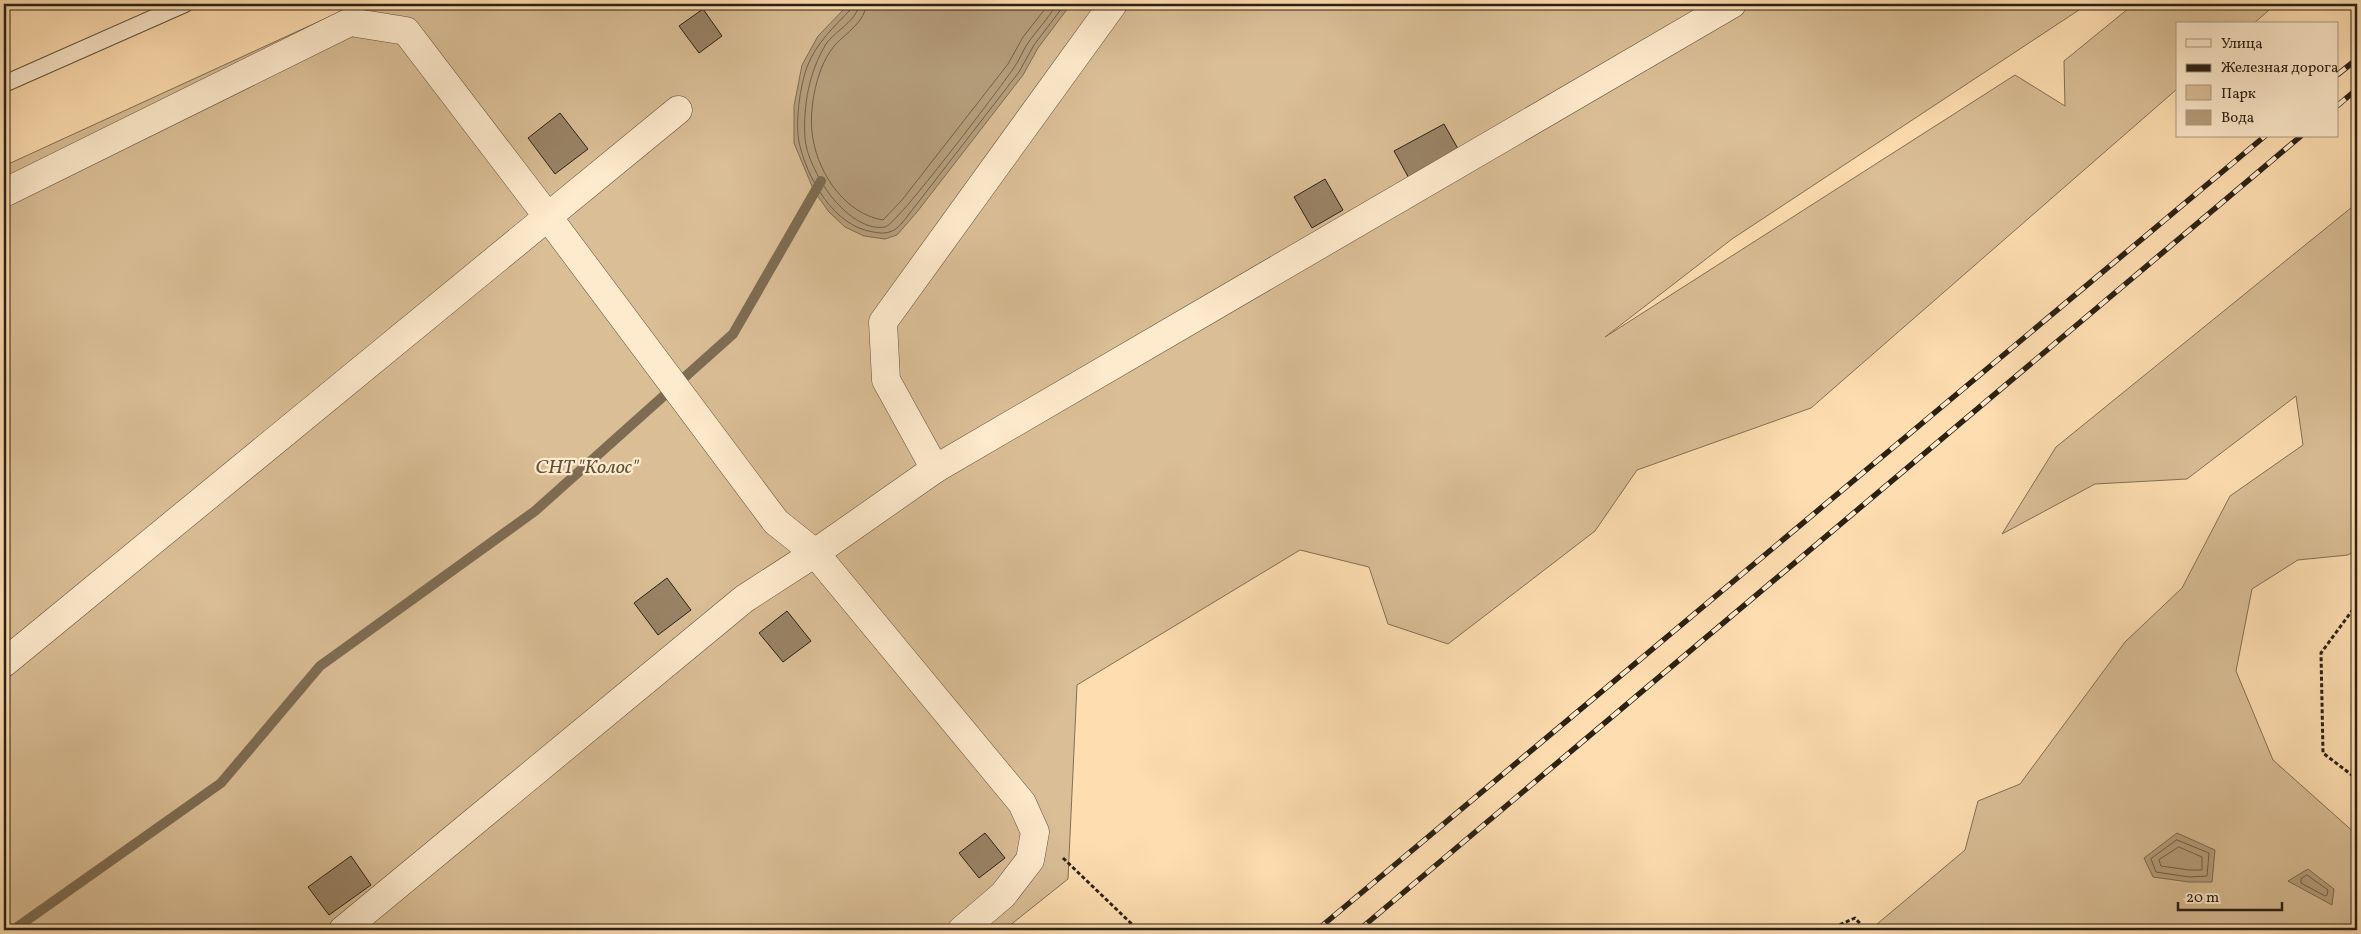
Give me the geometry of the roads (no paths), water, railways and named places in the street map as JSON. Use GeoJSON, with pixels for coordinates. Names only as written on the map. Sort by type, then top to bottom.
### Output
{"type":"FeatureCollection","features":[{"type":"Feature","properties":{"kind":"street"},"geometry":{"type":"LineString","coordinates":[[934,469],[886,380],[883,322],[1113,4]]}},
{"type":"Feature","properties":{"kind":"street"},"geometry":{"type":"LineString","coordinates":[[343,930],[744,599],[815,553],[934,469],[1732,4]]}},
{"type":"Feature","properties":{"kind":"street"},"geometry":{"type":"LineString","coordinates":[[4,194],[350,22],[406,32],[548,217],[776,522],[815,553],[1022,803],[1035,832],[1030,860],[1003,895],[962,930]]}},
{"type":"Feature","properties":{"kind":"street"},"geometry":{"type":"LineString","coordinates":[[4,663],[678,110]]}},
{"type":"Feature","properties":{"kind":"lane"},"geometry":{"type":"LineString","coordinates":[[4,84],[185,4]]}},
{"type":"Feature","properties":{"kind":"water"},"geometry":{"type":"Polygon","coordinates":[[[849,4],[1071,4],[1038,48],[1023,75],[917,212],[897,235],[885,239],[864,236],[845,227],[829,212],[814,191],[794,143],[794,106],[802,65],[818,36],[849,4]]]}},
{"type":"Feature","properties":{"kind":"water"},"geometry":{"type":"Polygon","coordinates":[[[2177,833],[2215,850],[2212,882],[2189,882],[2153,877],[2144,858],[2177,833]]]}},
{"type":"Feature","properties":{"kind":"water"},"geometry":{"type":"Polygon","coordinates":[[[2308,869],[2334,889],[2332,905],[2288,881],[2308,869]]]}},
{"type":"Feature","properties":{"kind":"waterway"},"geometry":{"type":"LineString","coordinates":[[13,930],[221,783],[320,666],[535,511],[733,334],[821,181]]}},
{"type":"Feature","properties":{"kind":"railway"},"geometry":{"type":"LineString","coordinates":[[2338,74],[2357,59]]}},
{"type":"Feature","properties":{"kind":"railway"},"geometry":{"type":"LineString","coordinates":[[2338,105],[2357,89]]}},
{"type":"Feature","properties":{"kind":"railway"},"geometry":{"type":"LineString","coordinates":[[1317,930],[2263,138]]}},
{"type":"Feature","properties":{"kind":"railway"},"geometry":{"type":"LineString","coordinates":[[1359,930],[2299,138]]}},
{"type":"Feature","properties":{"kind":"park label","name":"СНТ \"Колос\""},"geometry":{"type":"Point","coordinates":[587,468]}}]}
